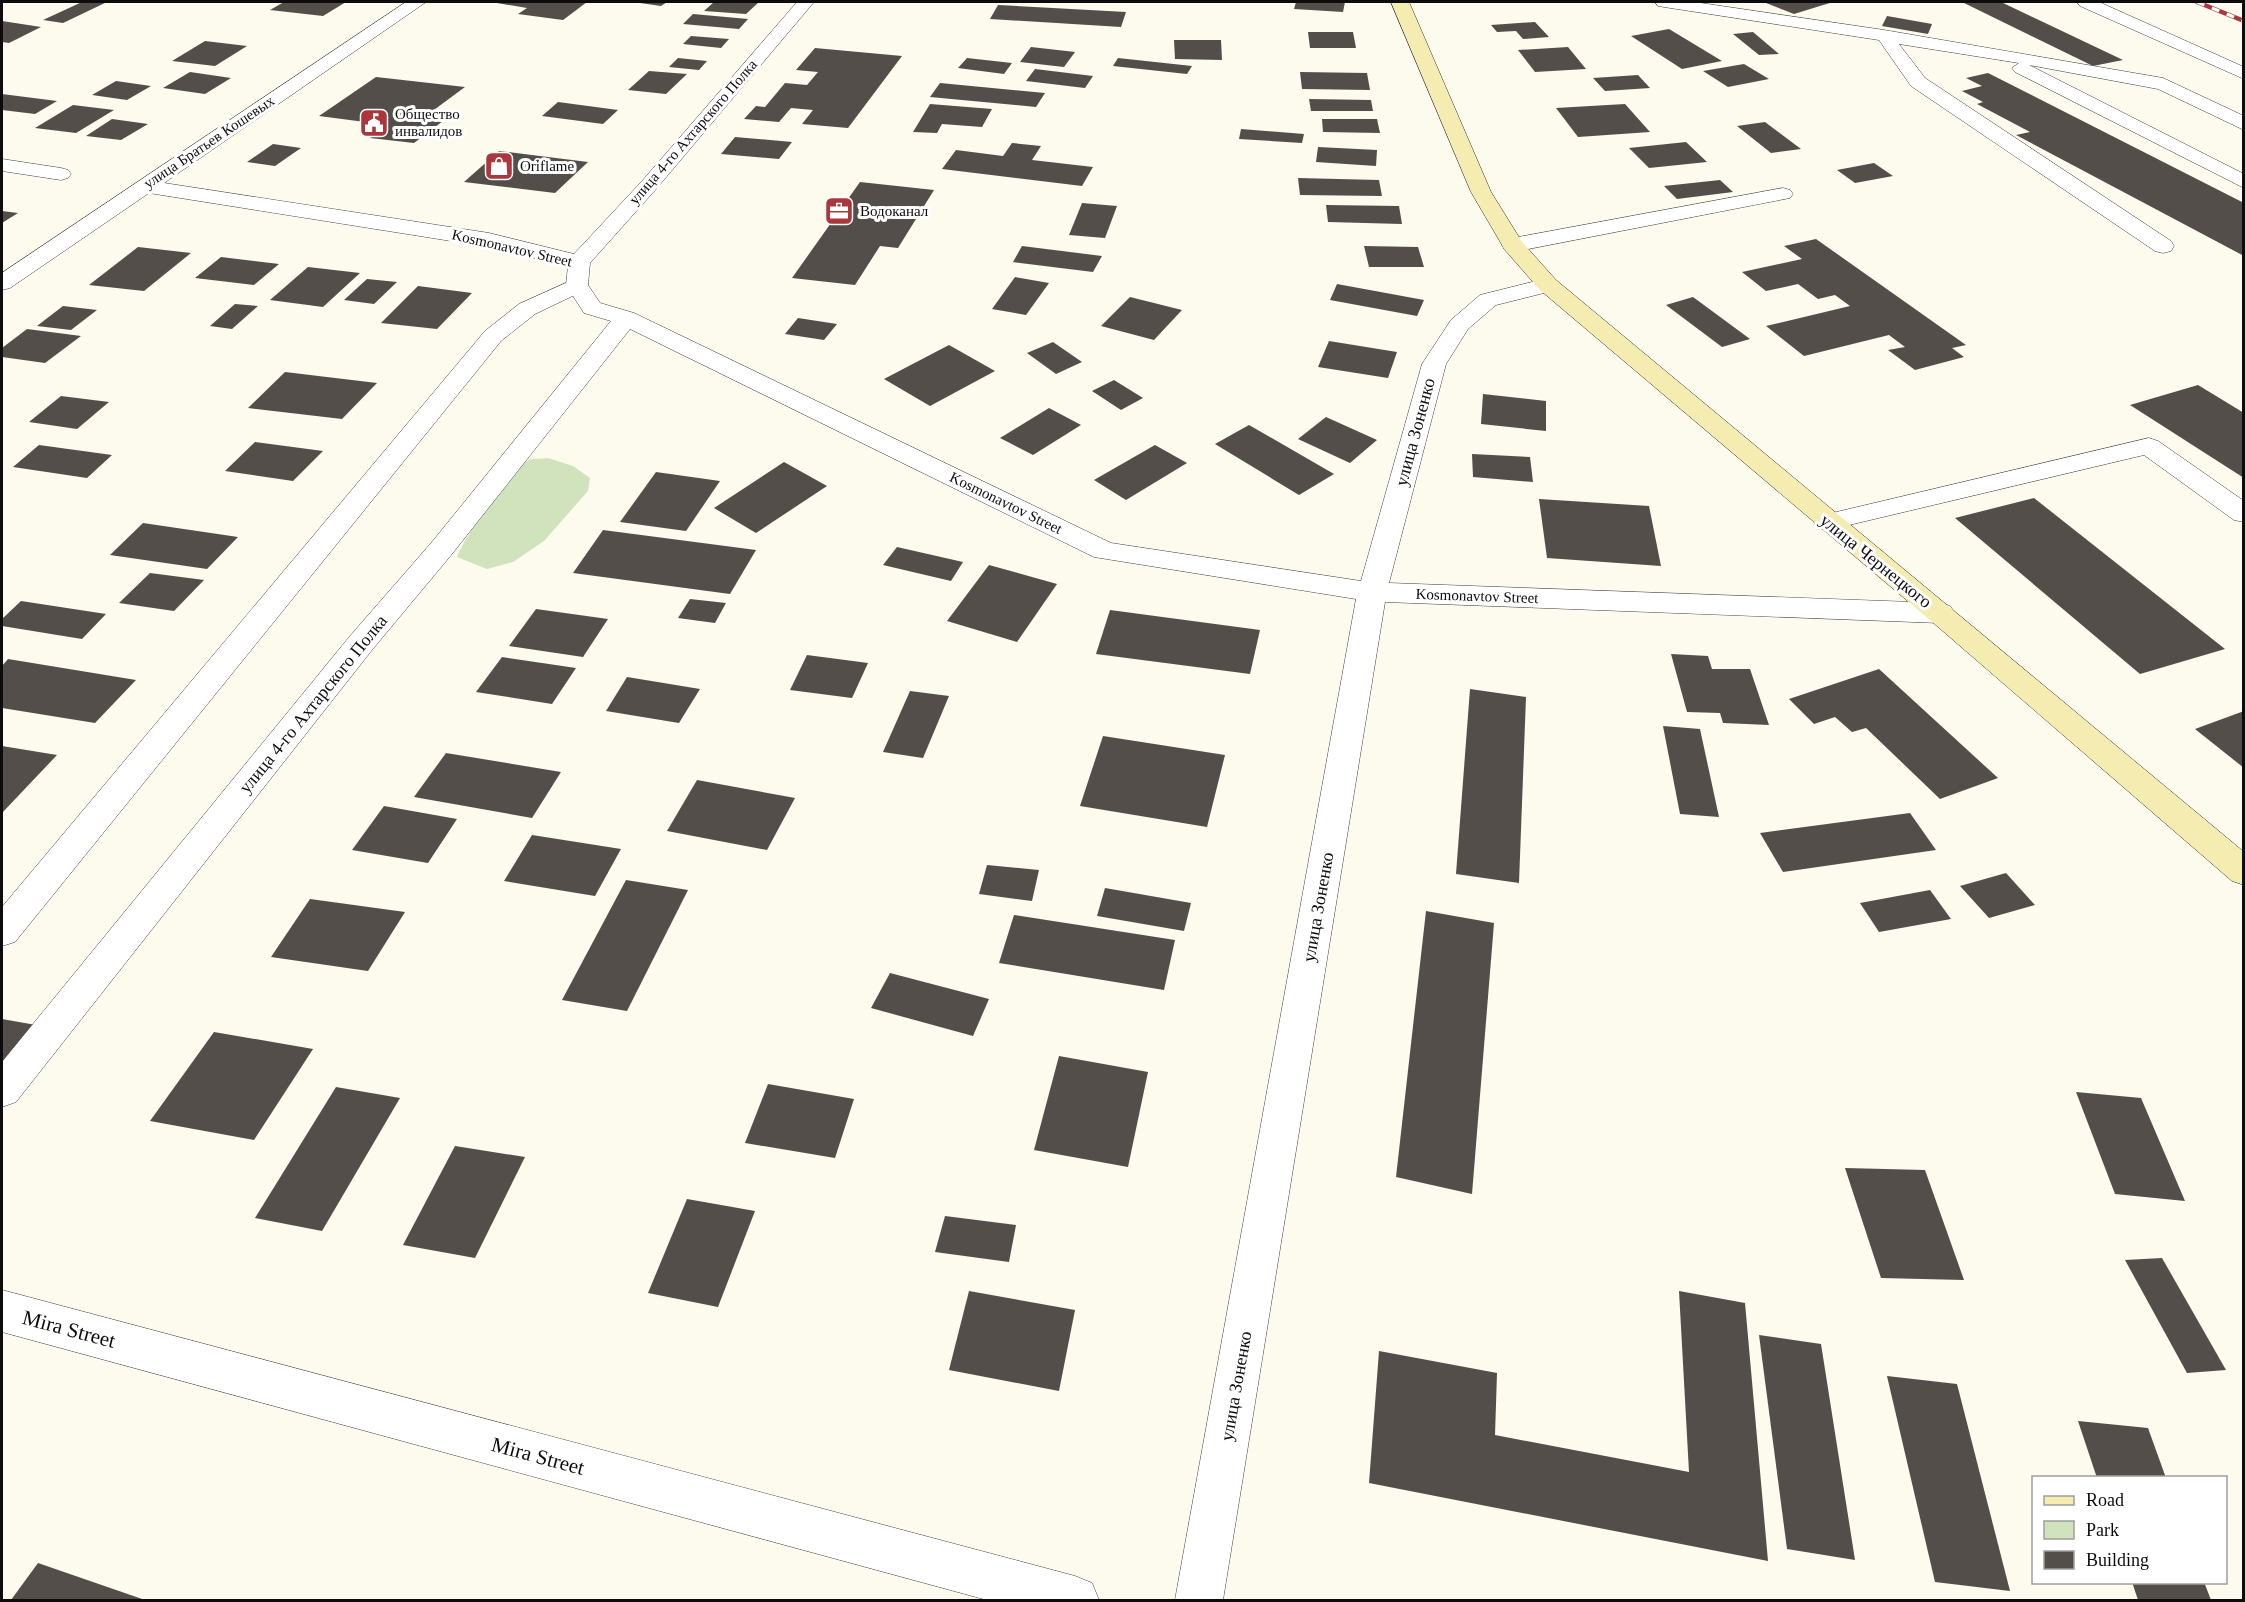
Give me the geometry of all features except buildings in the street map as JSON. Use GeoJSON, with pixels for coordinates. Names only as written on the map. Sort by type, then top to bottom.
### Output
{"type":"FeatureCollection","features":[{"type":"Feature","properties":{"kind":"street","name":"улица Братьев Кошевых"},"geometry":{"type":"LineString","coordinates":[[2,283],[417,2]]}},
{"type":"Feature","properties":{"kind":"street","name":"улица 4-го Ахтарского Полка"},"geometry":{"type":"LineString","coordinates":[[578,273],[650,184],[806,2]]}},
{"type":"Feature","properties":{"kind":"street"},"geometry":{"type":"LineString","coordinates":[[1400,2],[1480,192],[1513,245],[1783,194]]}},
{"type":"Feature","properties":{"kind":"street"},"geometry":{"type":"LineString","coordinates":[[1664,2],[1989,52],[2163,84],[2244,124]]}},
{"type":"Feature","properties":{"kind":"street"},"geometry":{"type":"LineString","coordinates":[[2086,2],[2244,74]]}},
{"type":"Feature","properties":{"kind":"street"},"geometry":{"type":"LineString","coordinates":[[1884,35],[1918,82],[2163,246]]}},
{"type":"Feature","properties":{"kind":"street"},"geometry":{"type":"LineString","coordinates":[[1989,52],[2244,182]]}},
{"type":"Feature","properties":{"kind":"street"},"geometry":{"type":"LineString","coordinates":[[2,165],[61,174]]}},
{"type":"Feature","properties":{"kind":"street","name":"Kosmonavtov Street"},"geometry":{"type":"LineString","coordinates":[[145,186],[489,240],[578,273],[592,308],[626,318],[1104,551],[1372,592],[1940,614]]}},
{"type":"Feature","properties":{"kind":"street","name":"улица Чернецкого"},"geometry":{"type":"LineString","coordinates":[[1513,245],[1548,285],[2244,872]]}},
{"type":"Feature","properties":{"kind":"street"},"geometry":{"type":"LineString","coordinates":[[2,932],[493,336],[578,273]]}},
{"type":"Feature","properties":{"kind":"street","name":"улица Зоненко"},"geometry":{"type":"LineString","coordinates":[[1199,1600],[1372,592],[1434,364],[1459,325],[1488,300],[1548,285]]}},
{"type":"Feature","properties":{"kind":"street","name":"улица 4-го Ахтарского Полка"},"geometry":{"type":"LineString","coordinates":[[2,1090],[626,318]]}},
{"type":"Feature","properties":{"kind":"street"},"geometry":{"type":"LineString","coordinates":[[1828,522],[2149,446],[2244,514]]}},
{"type":"Feature","properties":{"kind":"street","name":"Mira Street"},"geometry":{"type":"LineString","coordinates":[[2,1311],[1075,1600]]}},
{"type":"Feature","properties":{"kind":"green space"},"geometry":{"type":"Polygon","coordinates":[[[548,458],[573,466],[590,478],[588,491],[544,541],[513,562],[487,569],[457,557],[478,520],[521,465],[529,460],[548,458]]]}},
{"type":"Feature","properties":{"kind":"railway"},"geometry":{"type":"LineString","coordinates":[[2197,2],[2244,21]]}},
{"type":"Feature","properties":{"kind":"place","name":"Общество инвалидов"},"geometry":{"type":"Point","coordinates":[374,123]}},
{"type":"Feature","properties":{"kind":"place","name":"Oriflame"},"geometry":{"type":"Point","coordinates":[499,166]}},
{"type":"Feature","properties":{"kind":"place","name":"Водоканал"},"geometry":{"type":"Point","coordinates":[839,211]}}]}
